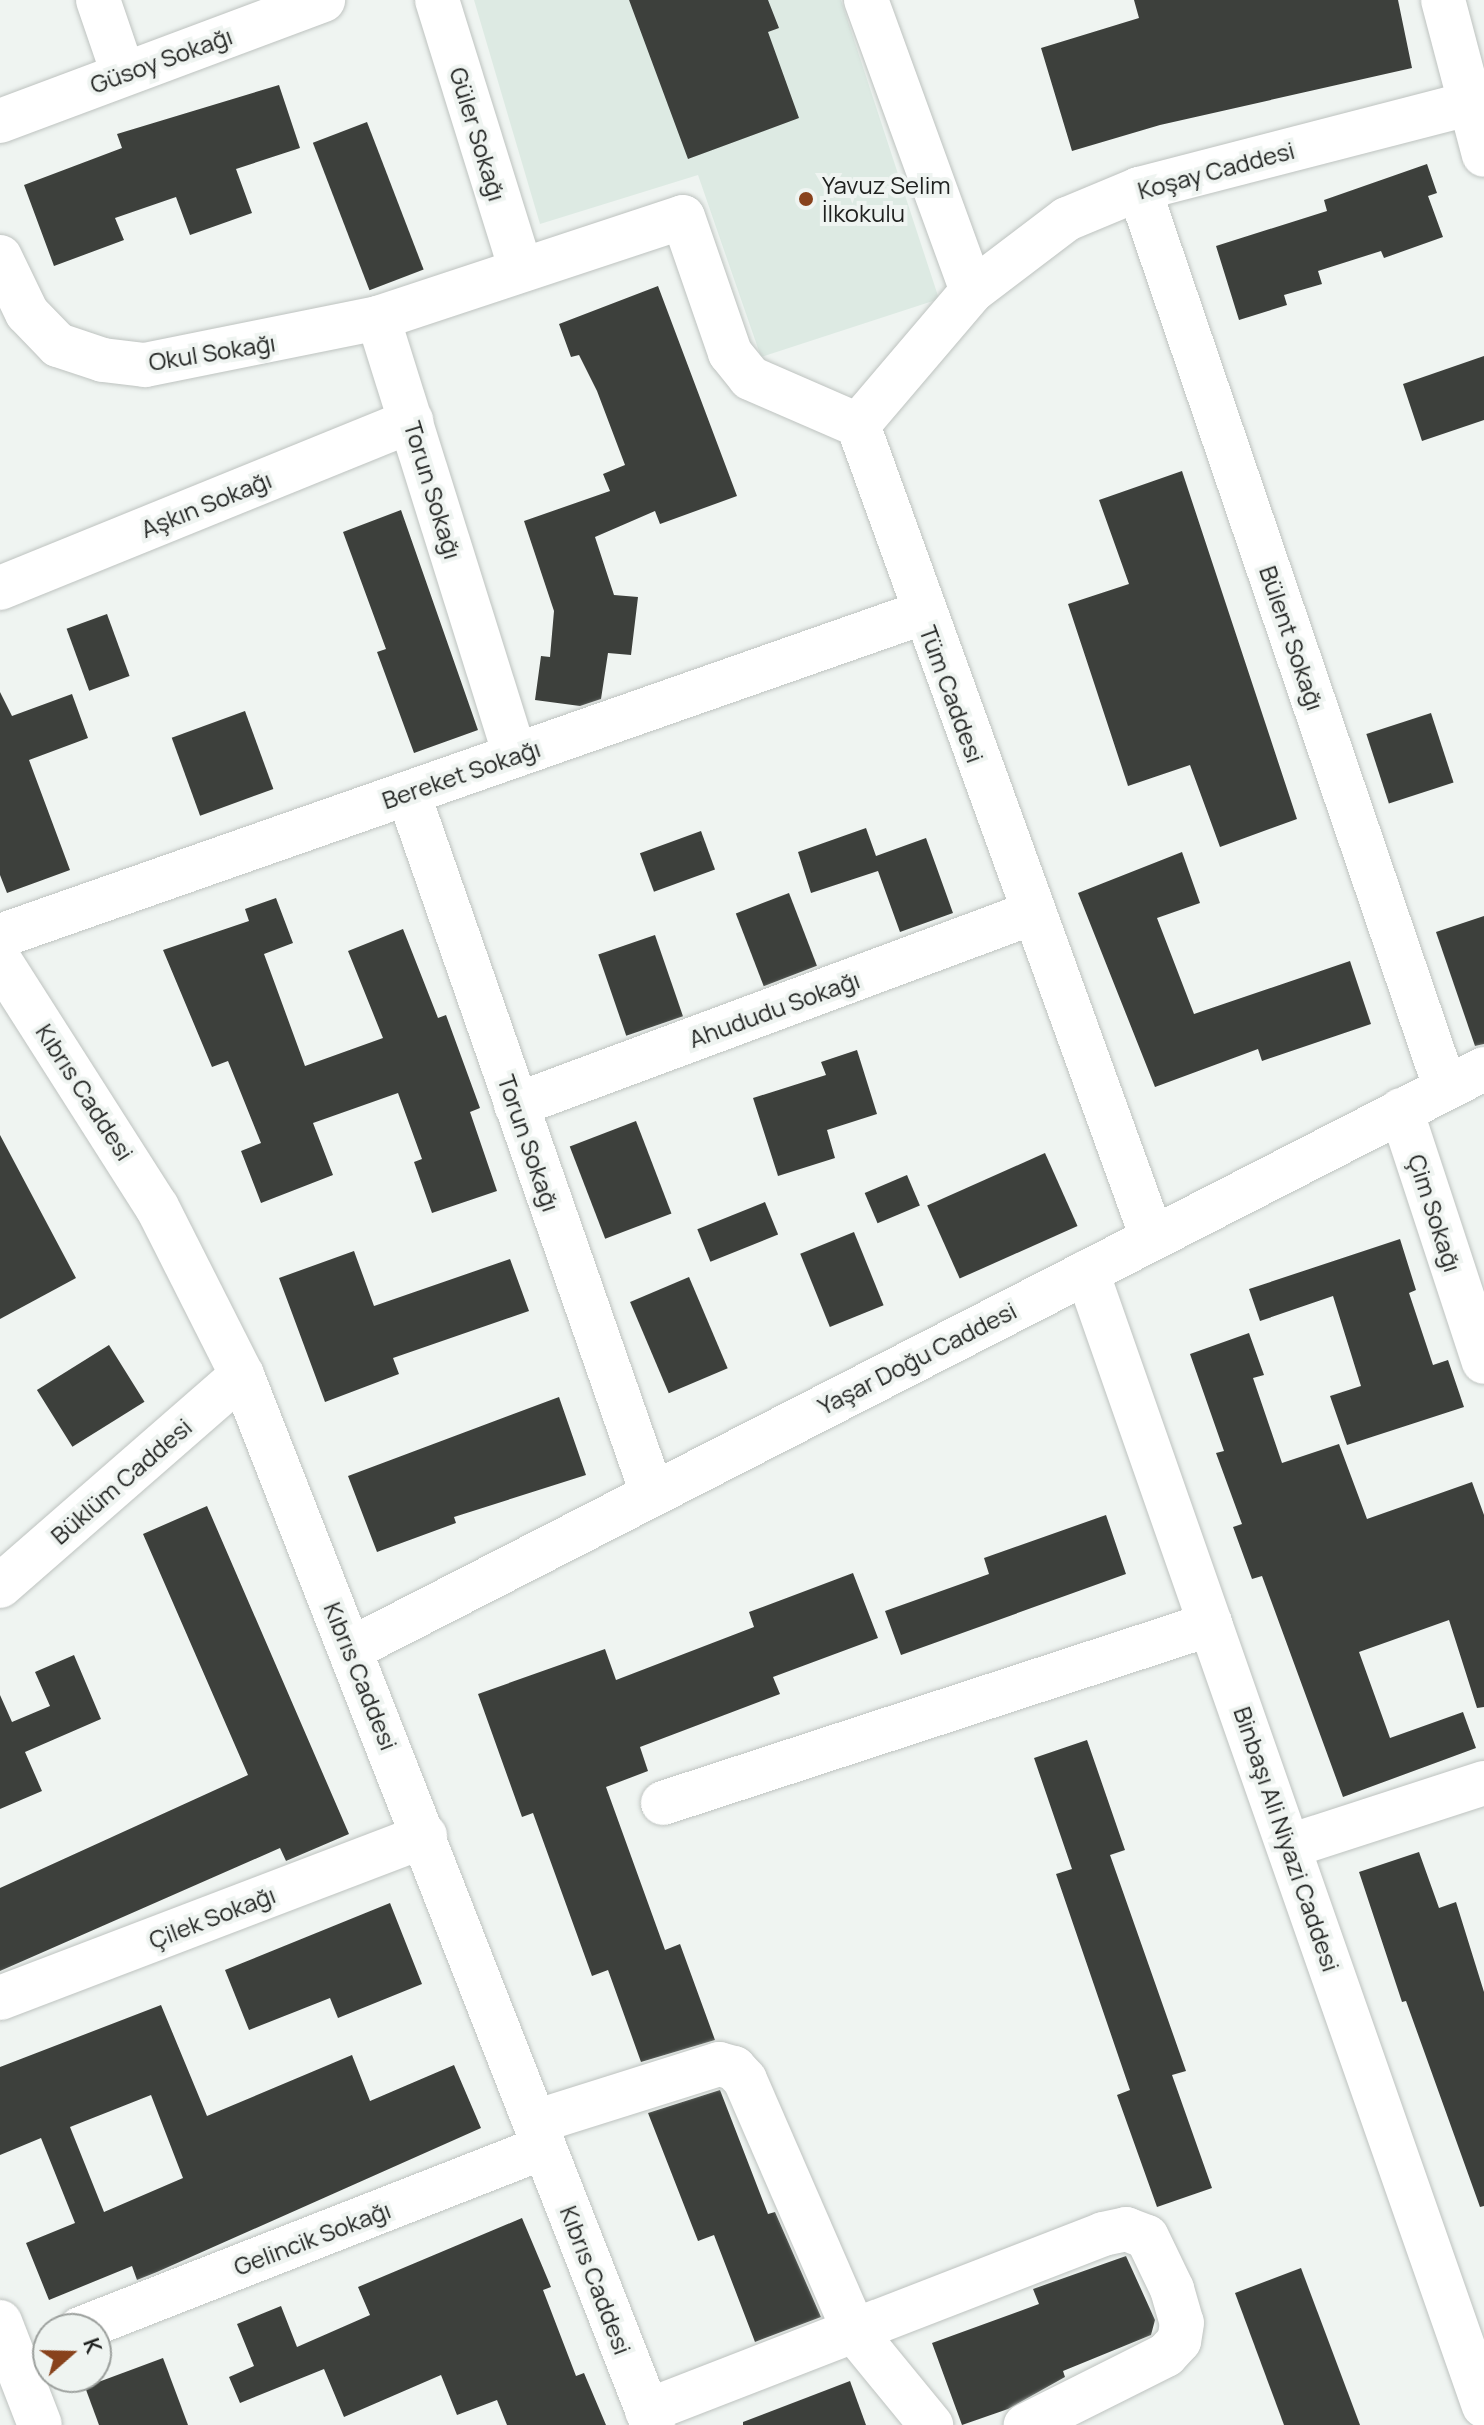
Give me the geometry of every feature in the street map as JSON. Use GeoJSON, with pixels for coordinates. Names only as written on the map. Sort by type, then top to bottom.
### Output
{"type":"FeatureCollection","features":[{"type":"Feature","properties":{"kind":"street"},"geometry":{"type":"LineString","coordinates":[[98,0],[123,73]]}},
{"type":"Feature","properties":{"kind":"street","name":"Güsoy Sokağı"},"geometry":{"type":"LineString","coordinates":[[0,121],[323,0]]}},
{"type":"Feature","properties":{"kind":"street","name":"Güler Sokağı"},"geometry":{"type":"LineString","coordinates":[[437,0],[520,267]]}},
{"type":"Feature","properties":{"kind":"street"},"geometry":{"type":"LineString","coordinates":[[866,0],[972,291]]}},
{"type":"Feature","properties":{"kind":"street"},"geometry":{"type":"LineString","coordinates":[[1443,0],[1476,102],[1484,155]]}},
{"type":"Feature","properties":{"kind":"street","name":"Koşay Caddesi"},"geometry":{"type":"LineString","coordinates":[[858,425],[972,291],[1067,219],[1139,189],[1476,102]]}},
{"type":"Feature","properties":{"kind":"street","name":"Bülent Sokağı"},"geometry":{"type":"LineString","coordinates":[[1139,189],[1445,1087]]}},
{"type":"Feature","properties":{"kind":"street"},"geometry":{"type":"LineString","coordinates":[[378,318],[520,267],[683,217],[730,353],[750,378],[858,425]]}},
{"type":"Feature","properties":{"kind":"street","name":"Okul Sokağı"},"geometry":{"type":"LineString","coordinates":[[0,257],[27,313],[58,345],[103,360],[145,365],[194,359],[378,318]]}},
{"type":"Feature","properties":{"kind":"street","name":"Torun Sokağı"},"geometry":{"type":"LineString","coordinates":[[378,318],[515,755]]}},
{"type":"Feature","properties":{"kind":"street","name":"Aşkın Sokağı"},"geometry":{"type":"LineString","coordinates":[[0,588],[411,421]]}},
{"type":"Feature","properties":{"kind":"street","name":"Tüm Caddesi"},"geometry":{"type":"LineString","coordinates":[[858,425],[922,613],[1152,1237]]}},
{"type":"Feature","properties":{"kind":"street","name":"Bereket Sokağı"},"geometry":{"type":"LineString","coordinates":[[0,936],[922,613]]}},
{"type":"Feature","properties":{"kind":"street","name":"Torun Sokağı"},"geometry":{"type":"LineString","coordinates":[[408,793],[652,1493]]}},
{"type":"Feature","properties":{"kind":"street","name":"Ahududu Sokağı"},"geometry":{"type":"LineString","coordinates":[[516,1105],[1032,913]]}},
{"type":"Feature","properties":{"kind":"street","name":"Kıbrıs Caddesi"},"geometry":{"type":"LineString","coordinates":[[0,961],[157,1207],[242,1375],[425,1836],[650,2418]]}},
{"type":"Feature","properties":{"kind":"street","name":"Yaşar Doğu Caddesi"},"geometry":{"type":"LineString","coordinates":[[351,1649],[1484,1069]]}},
{"type":"Feature","properties":{"kind":"street","name":"Çim Sokağı"},"geometry":{"type":"LineString","coordinates":[[1401,1110],[1484,1362]]}},
{"type":"Feature","properties":{"kind":"street","name":"Binbaşı Ali Niyazi Caddesi"},"geometry":{"type":"LineString","coordinates":[[1087,1272],[1484,2406]]}},
{"type":"Feature","properties":{"kind":"street","name":"Büklüm Caddesi"},"geometry":{"type":"LineString","coordinates":[[0,1586],[242,1375]]}},
{"type":"Feature","properties":{"kind":"street"},"geometry":{"type":"LineString","coordinates":[[663,1803],[1211,1624]]}},
{"type":"Feature","properties":{"kind":"street"},"geometry":{"type":"LineString","coordinates":[[1290,1846],[1484,1783]]}},
{"type":"Feature","properties":{"kind":"street","name":"Çilek Sokağı"},"geometry":{"type":"LineString","coordinates":[[0,1998],[425,1836]]}},
{"type":"Feature","properties":{"kind":"street","name":"Gelincik Sokağı"},"geometry":{"type":"LineString","coordinates":[[112,2315],[540,2134],[719,2064],[734,2068],[745,2080],[854,2331]]}},
{"type":"Feature","properties":{"kind":"street"},"geometry":{"type":"LineString","coordinates":[[650,2418],[854,2331],[1103,2234],[1126,2229],[1147,2237],[1172,2289],[1182,2323],[1179,2341],[1166,2355],[1026,2425]]}},
{"type":"Feature","properties":{"kind":"street"},"geometry":{"type":"LineString","coordinates":[[854,2331],[931,2425]]}},
{"type":"Feature","properties":{"kind":"street"},"geometry":{"type":"LineString","coordinates":[[20,2339],[40,2425]]}},
{"type":"Feature","properties":{"kind":"shaded area","name":"Yavuz Selim İlkokulu"},"geometry":{"type":"Polygon","coordinates":[[[474,0],[841,0],[939,299],[761,357],[698,175],[540,224],[474,0]]]}},
{"type":"Feature","properties":{"kind":"building"},"geometry":{"type":"Polygon","coordinates":[[[629,0],[768,0],[779,28],[768,32],[799,118],[688,159],[629,0]]]}},
{"type":"Feature","properties":{"kind":"building"},"geometry":{"type":"Polygon","coordinates":[[[1134,0],[1398,0],[1412,68],[1160,125],[1072,151],[1041,48],[1139,18],[1134,0]]]}},
{"type":"Feature","properties":{"kind":"building"},"geometry":{"type":"Polygon","coordinates":[[[279,85],[300,148],[236,169],[252,213],[190,235],[176,197],[115,218],[124,240],[54,266],[24,185],[122,148],[117,134],[279,85]]]}},
{"type":"Feature","properties":{"kind":"building"},"geometry":{"type":"Polygon","coordinates":[[[367,122],[424,270],[369,290],[313,143],[367,122]]]}},
{"type":"Feature","properties":{"kind":"building"},"geometry":{"type":"Polygon","coordinates":[[[1427,164],[1437,193],[1428,196],[1443,237],[1384,258],[1381,251],[1318,271],[1322,284],[1284,295],[1287,305],[1239,320],[1216,246],[1327,211],[1324,200],[1427,164]]]}},
{"type":"Feature","properties":{"kind":"building"},"geometry":{"type":"Polygon","coordinates":[[[658,286],[737,496],[660,524],[655,511],[595,537],[614,595],[638,597],[631,655],[608,653],[601,699],[580,706],[535,700],[541,656],[550,657],[554,611],[524,521],[610,491],[603,474],[625,465],[597,391],[579,355],[571,357],[559,324],[658,286]]]}},
{"type":"Feature","properties":{"kind":"building"},"geometry":{"type":"Polygon","coordinates":[[[1484,356],[1484,420],[1422,441],[1403,384],[1484,356]]]}},
{"type":"Feature","properties":{"kind":"building"},"geometry":{"type":"Polygon","coordinates":[[[1182,471],[1297,819],[1220,847],[1190,765],[1128,786],[1068,604],[1129,584],[1099,500],[1182,471]]]}},
{"type":"Feature","properties":{"kind":"building"},"geometry":{"type":"Polygon","coordinates":[[[401,510],[478,730],[414,753],[377,652],[386,649],[343,532],[401,510]]]}},
{"type":"Feature","properties":{"kind":"building"},"geometry":{"type":"Polygon","coordinates":[[[107,614],[130,676],[89,691],[67,629],[107,614]]]}},
{"type":"Feature","properties":{"kind":"building"},"geometry":{"type":"Polygon","coordinates":[[[0,692],[12,716],[72,694],[88,738],[29,760],[70,870],[7,893],[0,875],[0,692]]]}},
{"type":"Feature","properties":{"kind":"building"},"geometry":{"type":"Polygon","coordinates":[[[245,711],[273,789],[200,816],[172,738],[245,711]]]}},
{"type":"Feature","properties":{"kind":"building"},"geometry":{"type":"Polygon","coordinates":[[[1431,713],[1454,782],[1389,803],[1366,734],[1431,713]]]}},
{"type":"Feature","properties":{"kind":"building"},"geometry":{"type":"Polygon","coordinates":[[[866,828],[876,856],[926,838],[953,913],[900,932],[878,871],[811,893],[798,852],[866,828]]]}},
{"type":"Feature","properties":{"kind":"building"},"geometry":{"type":"Polygon","coordinates":[[[701,831],[715,870],[654,892],[640,853],[701,831]]]}},
{"type":"Feature","properties":{"kind":"building"},"geometry":{"type":"Polygon","coordinates":[[[1182,852],[1200,903],[1157,918],[1194,1014],[1350,961],[1371,1024],[1262,1061],[1258,1049],[1155,1087],[1078,893],[1182,852]]]}},
{"type":"Feature","properties":{"kind":"building"},"geometry":{"type":"Polygon","coordinates":[[[789,893],[817,966],[764,986],[736,913],[789,893]]]}},
{"type":"Feature","properties":{"kind":"building"},"geometry":{"type":"Polygon","coordinates":[[[276,898],[293,943],[264,954],[305,1066],[383,1038],[348,951],[403,929],[438,1018],[446,1015],[480,1108],[470,1112],[497,1191],[432,1213],[414,1162],[422,1159],[398,1093],[313,1123],[333,1175],[261,1203],[241,1151],[261,1143],[228,1061],[212,1067],[163,950],[249,921],[245,909],[276,898]]]}},
{"type":"Feature","properties":{"kind":"building"},"geometry":{"type":"Polygon","coordinates":[[[1484,916],[1484,1044],[1475,1046],[1436,932],[1484,916]]]}},
{"type":"Feature","properties":{"kind":"building"},"geometry":{"type":"Polygon","coordinates":[[[655,935],[683,1016],[626,1036],[598,955],[655,935]]]}},
{"type":"Feature","properties":{"kind":"building"},"geometry":{"type":"Polygon","coordinates":[[[857,1050],[877,1114],[827,1130],[835,1158],[778,1176],[753,1098],[826,1075],[821,1062],[857,1050]]]}},
{"type":"Feature","properties":{"kind":"building"},"geometry":{"type":"Polygon","coordinates":[[[636,1121],[671,1213],[605,1239],[570,1146],[636,1121]]]}},
{"type":"Feature","properties":{"kind":"building"},"geometry":{"type":"Polygon","coordinates":[[[0,1135],[76,1278],[0,1319],[0,1135]]]}},
{"type":"Feature","properties":{"kind":"building"},"geometry":{"type":"Polygon","coordinates":[[[1045,1153],[1078,1226],[960,1279],[927,1205],[1045,1153]]]}},
{"type":"Feature","properties":{"kind":"building"},"geometry":{"type":"Polygon","coordinates":[[[907,1175],[920,1205],[878,1223],[865,1193],[907,1175]]]}},
{"type":"Feature","properties":{"kind":"building"},"geometry":{"type":"Polygon","coordinates":[[[765,1202],[778,1234],[710,1262],[697,1229],[765,1202]]]}},
{"type":"Feature","properties":{"kind":"building"},"geometry":{"type":"Polygon","coordinates":[[[854,1232],[884,1305],[830,1327],[800,1254],[854,1232]]]}},
{"type":"Feature","properties":{"kind":"building"},"geometry":{"type":"Polygon","coordinates":[[[1400,1239],[1416,1290],[1409,1293],[1433,1365],[1448,1360],[1464,1407],[1347,1445],[1330,1396],[1361,1386],[1333,1296],[1260,1321],[1249,1289],[1400,1239]]]}},
{"type":"Feature","properties":{"kind":"building"},"geometry":{"type":"Polygon","coordinates":[[[354,1251],[374,1306],[510,1259],[529,1311],[393,1358],[399,1374],[325,1402],[279,1278],[354,1251]]]}},
{"type":"Feature","properties":{"kind":"building"},"geometry":{"type":"Polygon","coordinates":[[[689,1277],[728,1368],[669,1393],[630,1302],[689,1277]]]}},
{"type":"Feature","properties":{"kind":"building"},"geometry":{"type":"Polygon","coordinates":[[[1249,1333],[1264,1375],[1253,1378],[1282,1463],[1339,1444],[1367,1519],[1472,1482],[1484,1515],[1484,1707],[1477,1708],[1449,1620],[1359,1652],[1390,1738],[1463,1712],[1476,1748],[1343,1797],[1262,1576],[1252,1579],[1233,1527],[1242,1524],[1216,1453],[1224,1451],[1190,1354],[1249,1333]]]}},
{"type":"Feature","properties":{"kind":"building"},"geometry":{"type":"Polygon","coordinates":[[[109,1345],[145,1402],[72,1447],[37,1390],[109,1345]]]}},
{"type":"Feature","properties":{"kind":"building"},"geometry":{"type":"Polygon","coordinates":[[[559,1397],[586,1475],[454,1517],[456,1523],[377,1552],[348,1476],[559,1397]]]}},
{"type":"Feature","properties":{"kind":"building"},"geometry":{"type":"Polygon","coordinates":[[[207,1506],[349,1834],[286,1861],[280,1848],[0,1971],[0,1888],[248,1775],[143,1534],[207,1506]]]}},
{"type":"Feature","properties":{"kind":"building"},"geometry":{"type":"Polygon","coordinates":[[[1106,1515],[1126,1574],[901,1655],[885,1611],[989,1574],[984,1558],[1106,1515]]]}},
{"type":"Feature","properties":{"kind":"building"},"geometry":{"type":"Polygon","coordinates":[[[853,1573],[878,1638],[773,1677],[780,1694],[640,1747],[648,1771],[606,1787],[665,1950],[680,1944],[715,2040],[641,2062],[608,1970],[592,1976],[533,1813],[522,1817],[478,1694],[605,1649],[616,1680],[754,1627],[749,1612],[853,1573]]]}},
{"type":"Feature","properties":{"kind":"building"},"geometry":{"type":"Polygon","coordinates":[[[74,1655],[101,1719],[25,1752],[42,1791],[0,1809],[0,1695],[12,1722],[50,1706],[35,1672],[74,1655]]]}},
{"type":"Feature","properties":{"kind":"building"},"geometry":{"type":"Polygon","coordinates":[[[1087,1740],[1125,1850],[1110,1855],[1186,2071],[1172,2075],[1212,2188],[1157,2207],[1117,2095],[1130,2090],[1056,1874],[1072,1869],[1034,1758],[1087,1740]]]}},
{"type":"Feature","properties":{"kind":"building"},"geometry":{"type":"Polygon","coordinates":[[[1419,1852],[1439,1908],[1456,1902],[1484,1992],[1484,2206],[1480,2207],[1406,2001],[1402,2002],[1359,1872],[1419,1852]]]}},
{"type":"Feature","properties":{"kind":"building"},"geometry":{"type":"Polygon","coordinates":[[[390,1903],[422,1984],[338,2018],[330,1998],[249,2030],[225,1970],[390,1903]]]}},
{"type":"Feature","properties":{"kind":"building"},"geometry":{"type":"Polygon","coordinates":[[[161,2005],[207,2116],[352,2055],[370,2101],[454,2065],[481,2128],[137,2280],[132,2266],[49,2300],[26,2243],[75,2223],[41,2138],[0,2155],[0,2067],[161,2005]],[[151,2095],[70,2127],[104,2212],[183,2178],[151,2095]]]}},
{"type":"Feature","properties":{"kind":"building"},"geometry":{"type":"Polygon","coordinates":[[[720,2090],[768,2214],[775,2212],[821,2317],[755,2342],[714,2235],[698,2241],[648,2113],[720,2090]]]}},
{"type":"Feature","properties":{"kind":"building"},"geometry":{"type":"Polygon","coordinates":[[[522,2218],[551,2287],[543,2290],[576,2376],[584,2373],[606,2425],[507,2425],[497,2400],[457,2415],[441,2375],[344,2417],[324,2369],[240,2403],[229,2377],[254,2366],[237,2324],[281,2306],[297,2347],[370,2315],[358,2287],[522,2218]]]}},
{"type":"Feature","properties":{"kind":"building"},"geometry":{"type":"Polygon","coordinates":[[[1126,2256],[1155,2320],[1151,2335],[1063,2371],[1065,2377],[1008,2409],[962,2425],[932,2343],[1039,2304],[1033,2289],[1126,2256]]]}},
{"type":"Feature","properties":{"kind":"building"},"geometry":{"type":"Polygon","coordinates":[[[1301,2268],[1360,2425],[1284,2425],[1235,2293],[1301,2268]]]}},
{"type":"Feature","properties":{"kind":"building"},"geometry":{"type":"Polygon","coordinates":[[[163,2358],[188,2425],[99,2425],[87,2393],[112,2393],[112,2377],[163,2358]]]}},
{"type":"Feature","properties":{"kind":"building"},"geometry":{"type":"Polygon","coordinates":[[[850,2381],[866,2425],[743,2425],[743,2422],[850,2381]]]}},
{"type":"Feature","properties":{"kind":"place","name":"Yavuz Selim İlkokulu"},"geometry":{"type":"Point","coordinates":[806,199]}}]}
